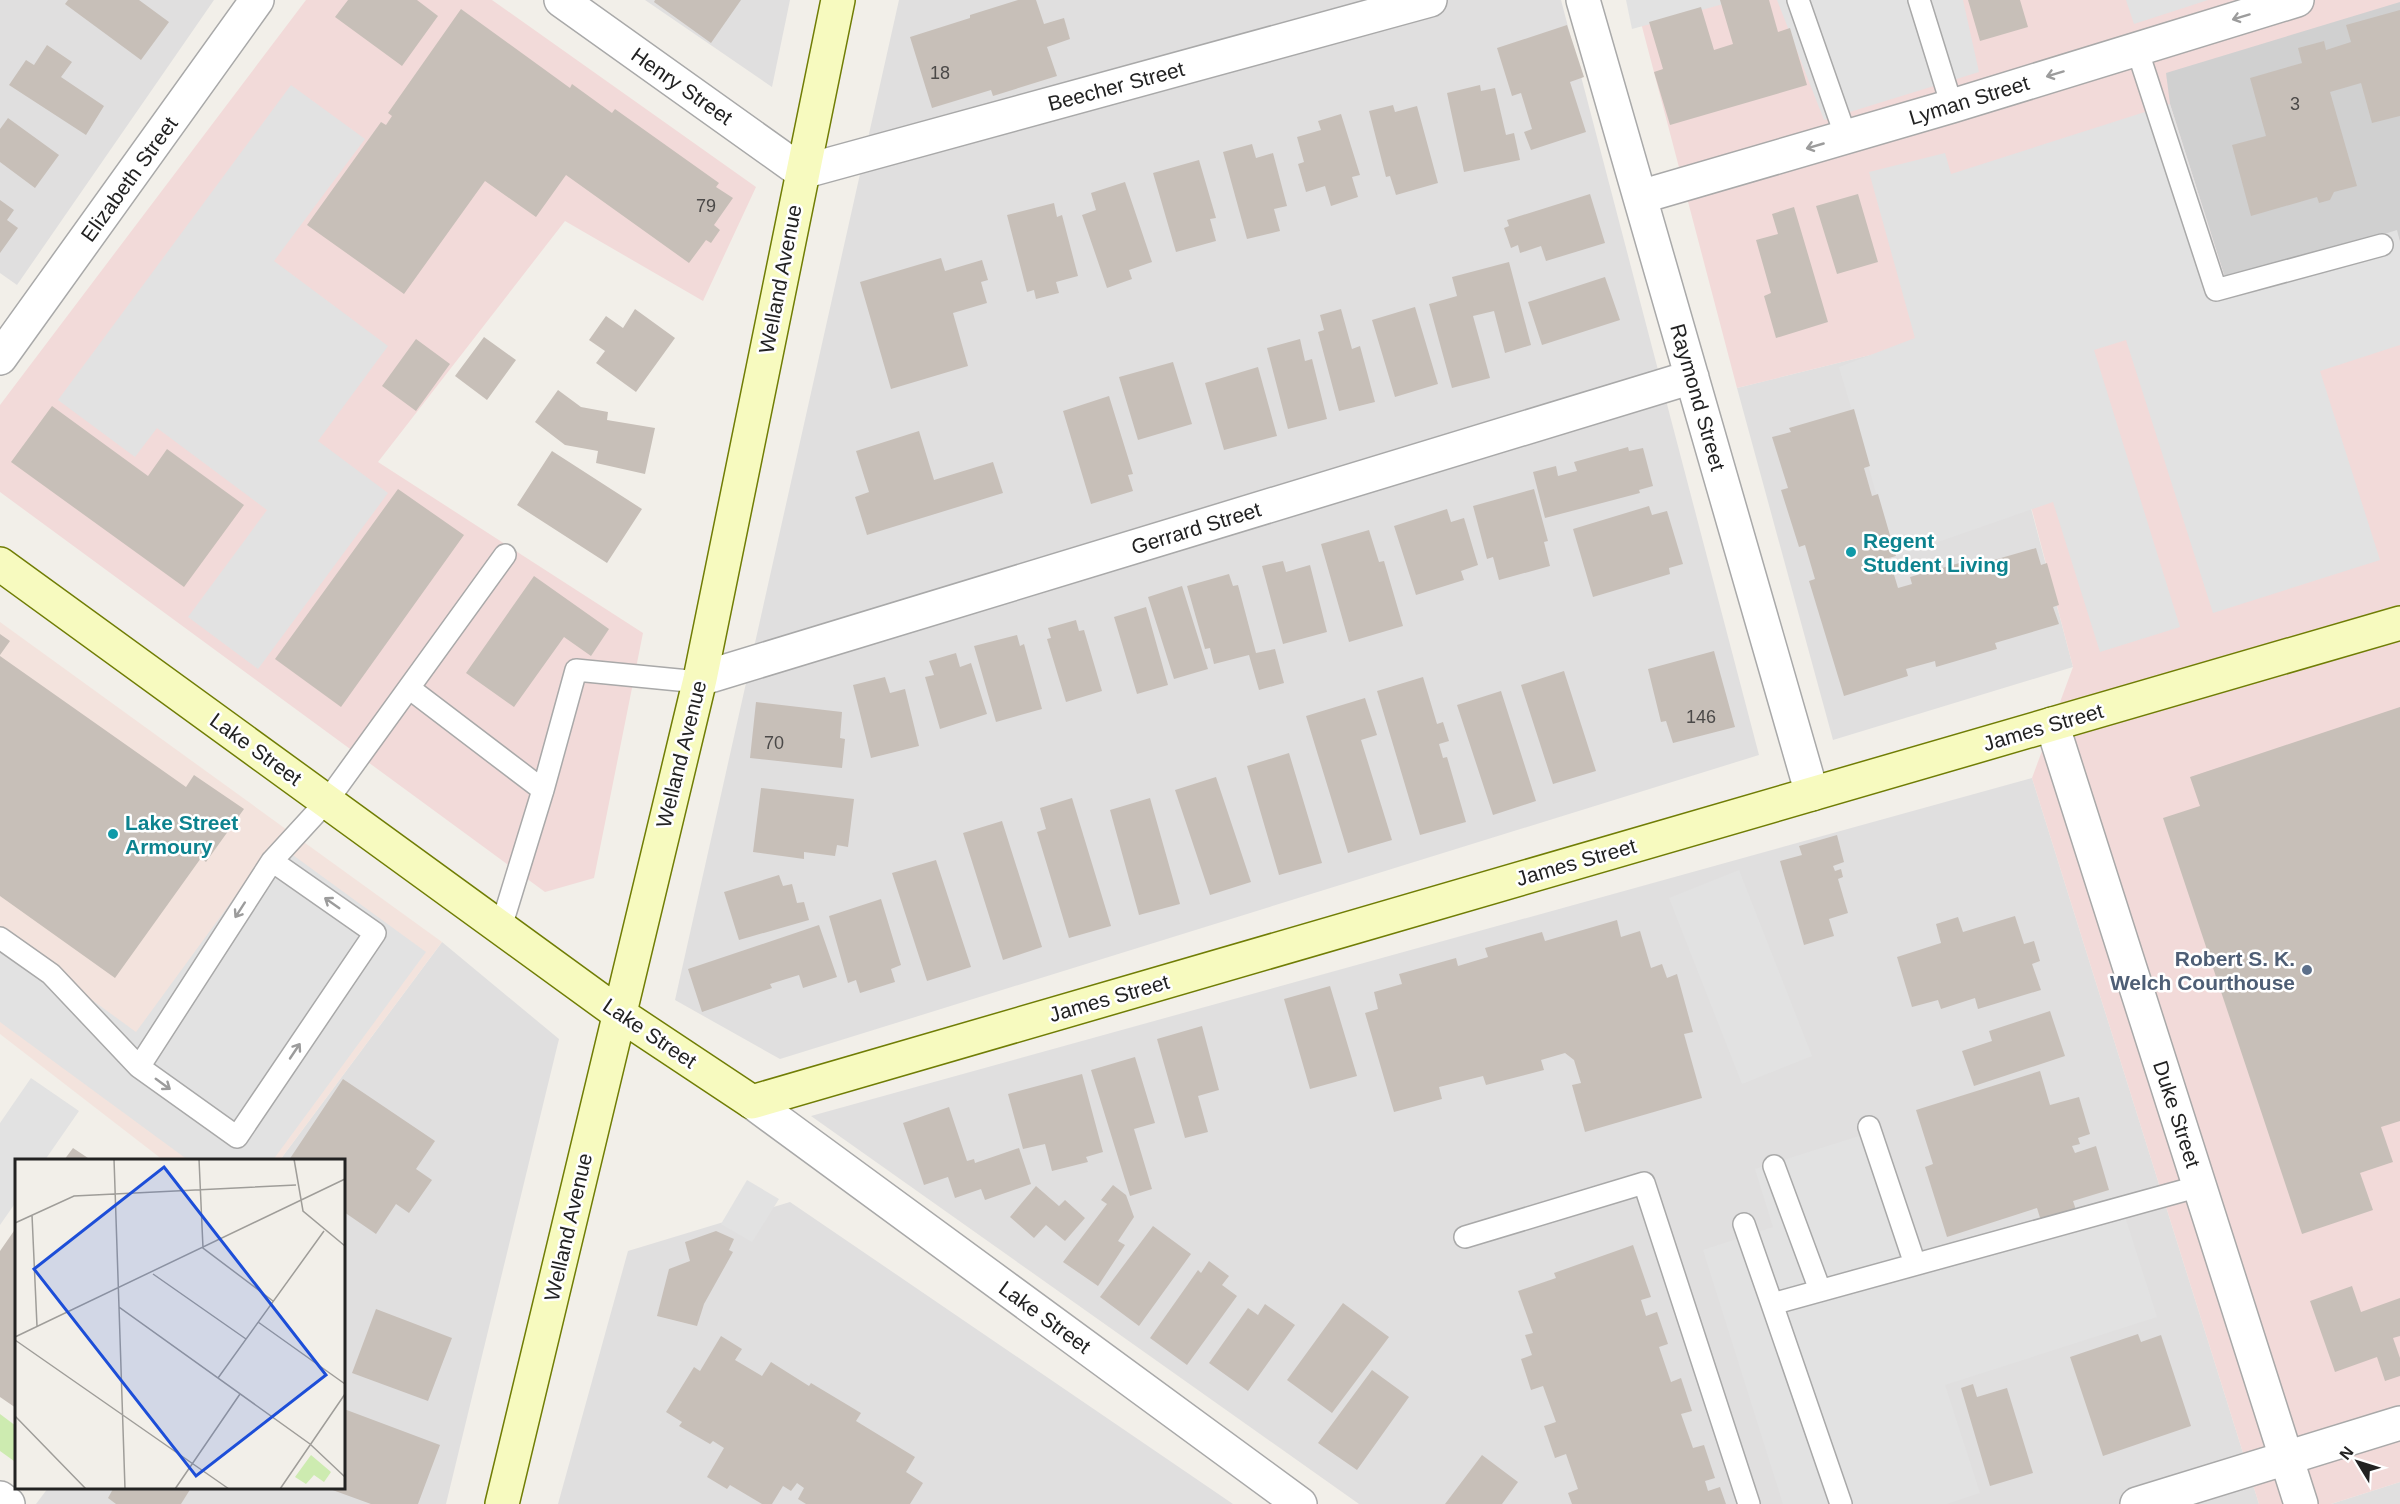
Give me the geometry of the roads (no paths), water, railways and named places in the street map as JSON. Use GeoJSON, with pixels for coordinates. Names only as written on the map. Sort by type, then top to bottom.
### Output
{"type":"FeatureCollection","features":[{"type":"Feature","properties":{"kind":"main road","name":"Welland Avenue"},"geometry":{"type":"LineString","coordinates":[[502,1504],[699,680],[838,0]]}},
{"type":"Feature","properties":{"kind":"main road","name":"Lake Street"},"geometry":{"type":"LineString","coordinates":[[0,564],[618,1013],[752,1102]]}},
{"type":"Feature","properties":{"kind":"main road","name":"James Street"},"geometry":{"type":"LineString","coordinates":[[752,1102],[2400,623]]}},
{"type":"Feature","properties":{"kind":"street","name":"Elizabeth Street"},"geometry":{"type":"LineString","coordinates":[[0,358],[257,0]]}},
{"type":"Feature","properties":{"kind":"street","name":"Henry Street"},"geometry":{"type":"LineString","coordinates":[[561,0],[802,172]]}},
{"type":"Feature","properties":{"kind":"street","name":"Beecher Street"},"geometry":{"type":"LineString","coordinates":[[802,172],[1430,0]]}},
{"type":"Feature","properties":{"kind":"street","name":"Lyman Street"},"geometry":{"type":"LineString","coordinates":[[1640,197],[1952,106],[2297,0]]}},
{"type":"Feature","properties":{"kind":"street","name":"Raymond Street"},"geometry":{"type":"LineString","coordinates":[[1586,1],[1812,794]]}},
{"type":"Feature","properties":{"kind":"street","name":"Gerrard Street"},"geometry":{"type":"LineString","coordinates":[[699,680],[1692,377]]}},
{"type":"Feature","properties":{"kind":"street","name":"Duke Street"},"geometry":{"type":"LineString","coordinates":[[2052,724],[2301,1504]]}},
{"type":"Feature","properties":{"kind":"street","name":"Lake Street"},"geometry":{"type":"LineString","coordinates":[[752,1102],[1299,1504]]}},
{"type":"Feature","properties":{"kind":"street"},"geometry":{"type":"LineString","coordinates":[[2137,1504],[2400,1423]]}},
{"type":"Feature","properties":{"kind":"street"},"geometry":{"type":"LineString","coordinates":[[0,1498],[8,1504]]}},
{"type":"Feature","properties":{"kind":"lane"},"geometry":{"type":"LineString","coordinates":[[1798,0],[1846,137]]}},
{"type":"Feature","properties":{"kind":"lane"},"geometry":{"type":"LineString","coordinates":[[1919,0],[1952,106]]}},
{"type":"Feature","properties":{"kind":"lane"},"geometry":{"type":"LineString","coordinates":[[2137,49],[2216,290],[2382,244]]}},
{"type":"Feature","properties":{"kind":"lane"},"geometry":{"type":"LineString","coordinates":[[139,1067],[272,861],[327,801],[505,555]]}},
{"type":"Feature","properties":{"kind":"lane"},"geometry":{"type":"LineString","coordinates":[[501,927],[543,790],[576,670],[699,680]]}},
{"type":"Feature","properties":{"kind":"lane"},"geometry":{"type":"LineString","coordinates":[[409,688],[543,790]]}},
{"type":"Feature","properties":{"kind":"lane"},"geometry":{"type":"LineString","coordinates":[[0,938],[51,974],[139,1067],[237,1137],[375,933],[272,861]]}},
{"type":"Feature","properties":{"kind":"lane"},"geometry":{"type":"LineString","coordinates":[[1869,1128],[1915,1264]]}},
{"type":"Feature","properties":{"kind":"lane"},"geometry":{"type":"LineString","coordinates":[[1774,1166],[1820,1290]]}},
{"type":"Feature","properties":{"kind":"lane"},"geometry":{"type":"LineString","coordinates":[[1464,1237],[1644,1183],[1749,1504]]}},
{"type":"Feature","properties":{"kind":"lane"},"geometry":{"type":"LineString","coordinates":[[1772,1304],[2200,1186]]}},
{"type":"Feature","properties":{"kind":"lane"},"geometry":{"type":"LineString","coordinates":[[1744,1224],[1841,1504]]}},
{"type":"Feature","properties":{"kind":"place","name":"Regent Student Living"},"geometry":{"type":"Point","coordinates":[1851,552]}},
{"type":"Feature","properties":{"kind":"place","name":"Lake Street Armoury"},"geometry":{"type":"Point","coordinates":[113,834]}},
{"type":"Feature","properties":{"kind":"place","name":"Robert S. K. Welch Courthouse"},"geometry":{"type":"Point","coordinates":[2307,970]}}]}
